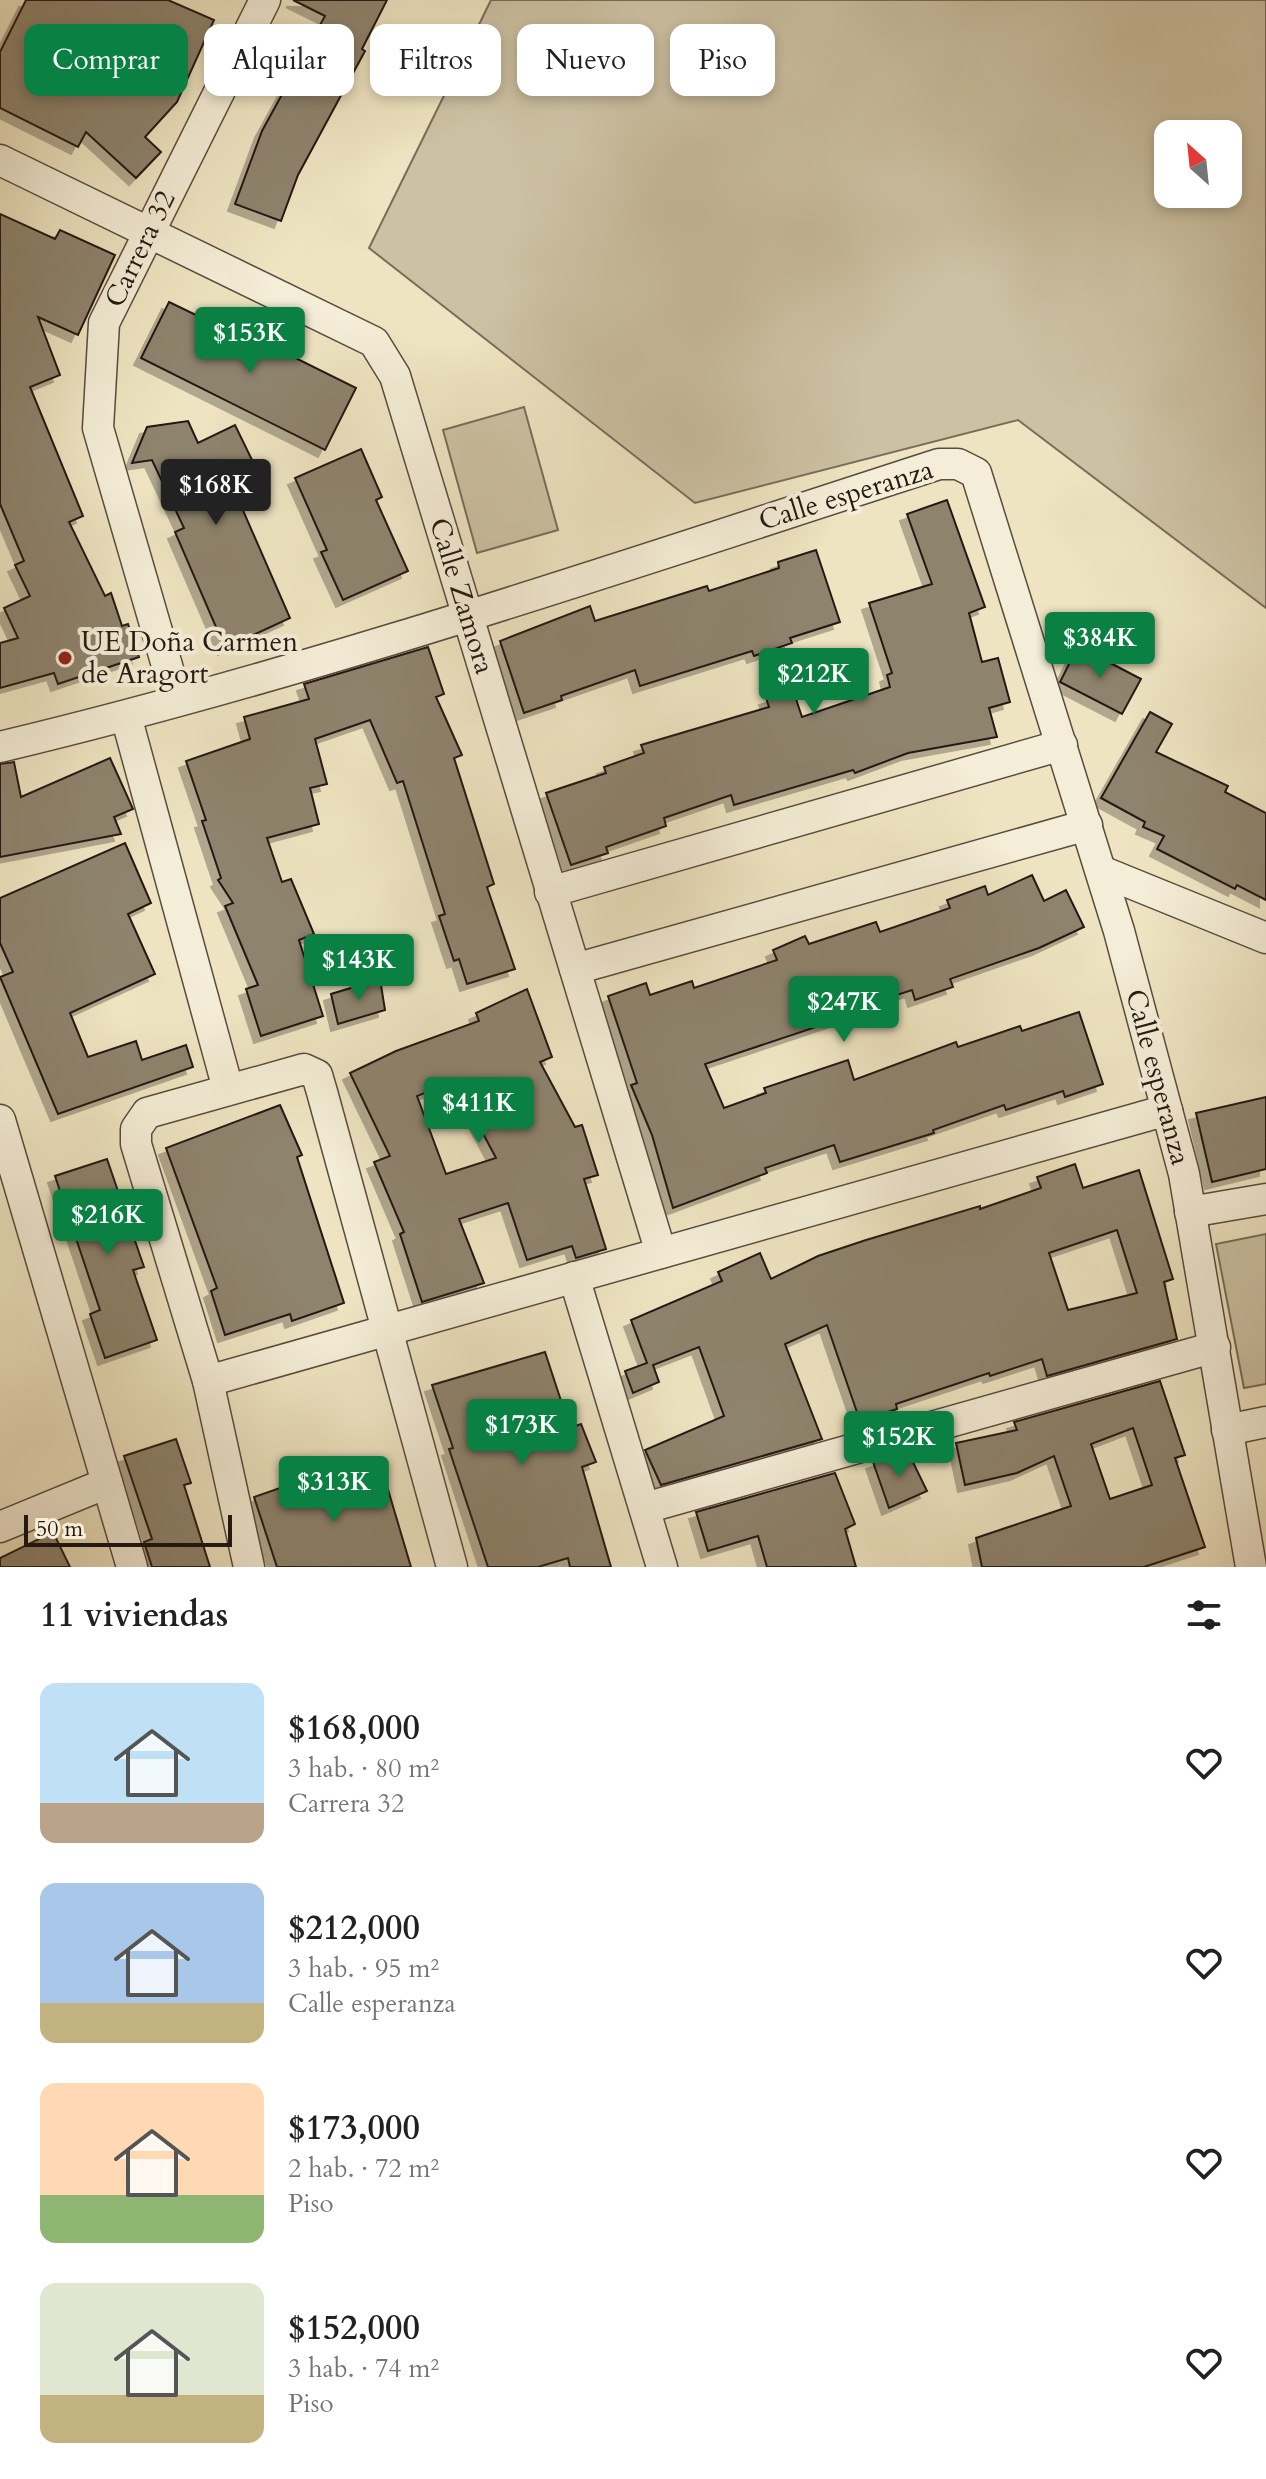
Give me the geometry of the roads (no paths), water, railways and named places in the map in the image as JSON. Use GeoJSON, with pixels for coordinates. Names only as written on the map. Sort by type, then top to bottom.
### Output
{"type":"FeatureCollection","features":[{"type":"Feature","properties":{"kind":"street","name":"Carrera 32"},"geometry":{"type":"LineString","coordinates":[[177,700],[98,428],[104,323],[265,0]]}},
{"type":"Feature","properties":{"kind":"street","name":"Calle Zamora"},"geometry":{"type":"LineString","coordinates":[[0,160],[374,342],[395,376],[661,1253]]}},
{"type":"Feature","properties":{"kind":"street","name":"Calle esperanza"},"geometry":{"type":"LineString","coordinates":[[0,747],[126,716],[468,615],[939,464],[958,464],[976,473],[1101,871],[1167,1110],[1215,1347],[1251,1567]]}},
{"type":"Feature","properties":{"kind":"street"},"geometry":{"type":"LineString","coordinates":[[126,716],[228,1089]]}},
{"type":"Feature","properties":{"kind":"street"},"geometry":{"type":"LineString","coordinates":[[550,892],[1062,745]]}},
{"type":"Feature","properties":{"kind":"street"},"geometry":{"type":"LineString","coordinates":[[575,969],[1087,825]]}},
{"type":"Feature","properties":{"kind":"street"},"geometry":{"type":"LineString","coordinates":[[1101,871],[1266,938]]}},
{"type":"Feature","properties":{"kind":"street"},"geometry":{"type":"LineString","coordinates":[[249,1567],[208,1381],[136,1144],[136,1129],[147,1113],[304,1069],[317,1075],[452,1567]]}},
{"type":"Feature","properties":{"kind":"street"},"geometry":{"type":"LineString","coordinates":[[208,1381],[1167,1110]]}},
{"type":"Feature","properties":{"kind":"street"},"geometry":{"type":"LineString","coordinates":[[0,1120],[8,1176],[132,1567]]}},
{"type":"Feature","properties":{"kind":"street"},"geometry":{"type":"LineString","coordinates":[[1190,1212],[1266,1199]]}},
{"type":"Feature","properties":{"kind":"street"},"geometry":{"type":"LineString","coordinates":[[574,1277],[662,1567]]}},
{"type":"Feature","properties":{"kind":"street"},"geometry":{"type":"LineString","coordinates":[[645,1508],[1215,1347]]}},
{"type":"Feature","properties":{"kind":"street"},"geometry":{"type":"LineString","coordinates":[[1227,1430],[1266,1422]]}},
{"type":"Feature","properties":{"kind":"street"},"geometry":{"type":"LineString","coordinates":[[0,1527],[107,1483]]}},
{"type":"Feature","properties":{"kind":"place","name":"UE Doña Carmen de Aragort"},"geometry":{"type":"Point","coordinates":[65,658]}}]}
